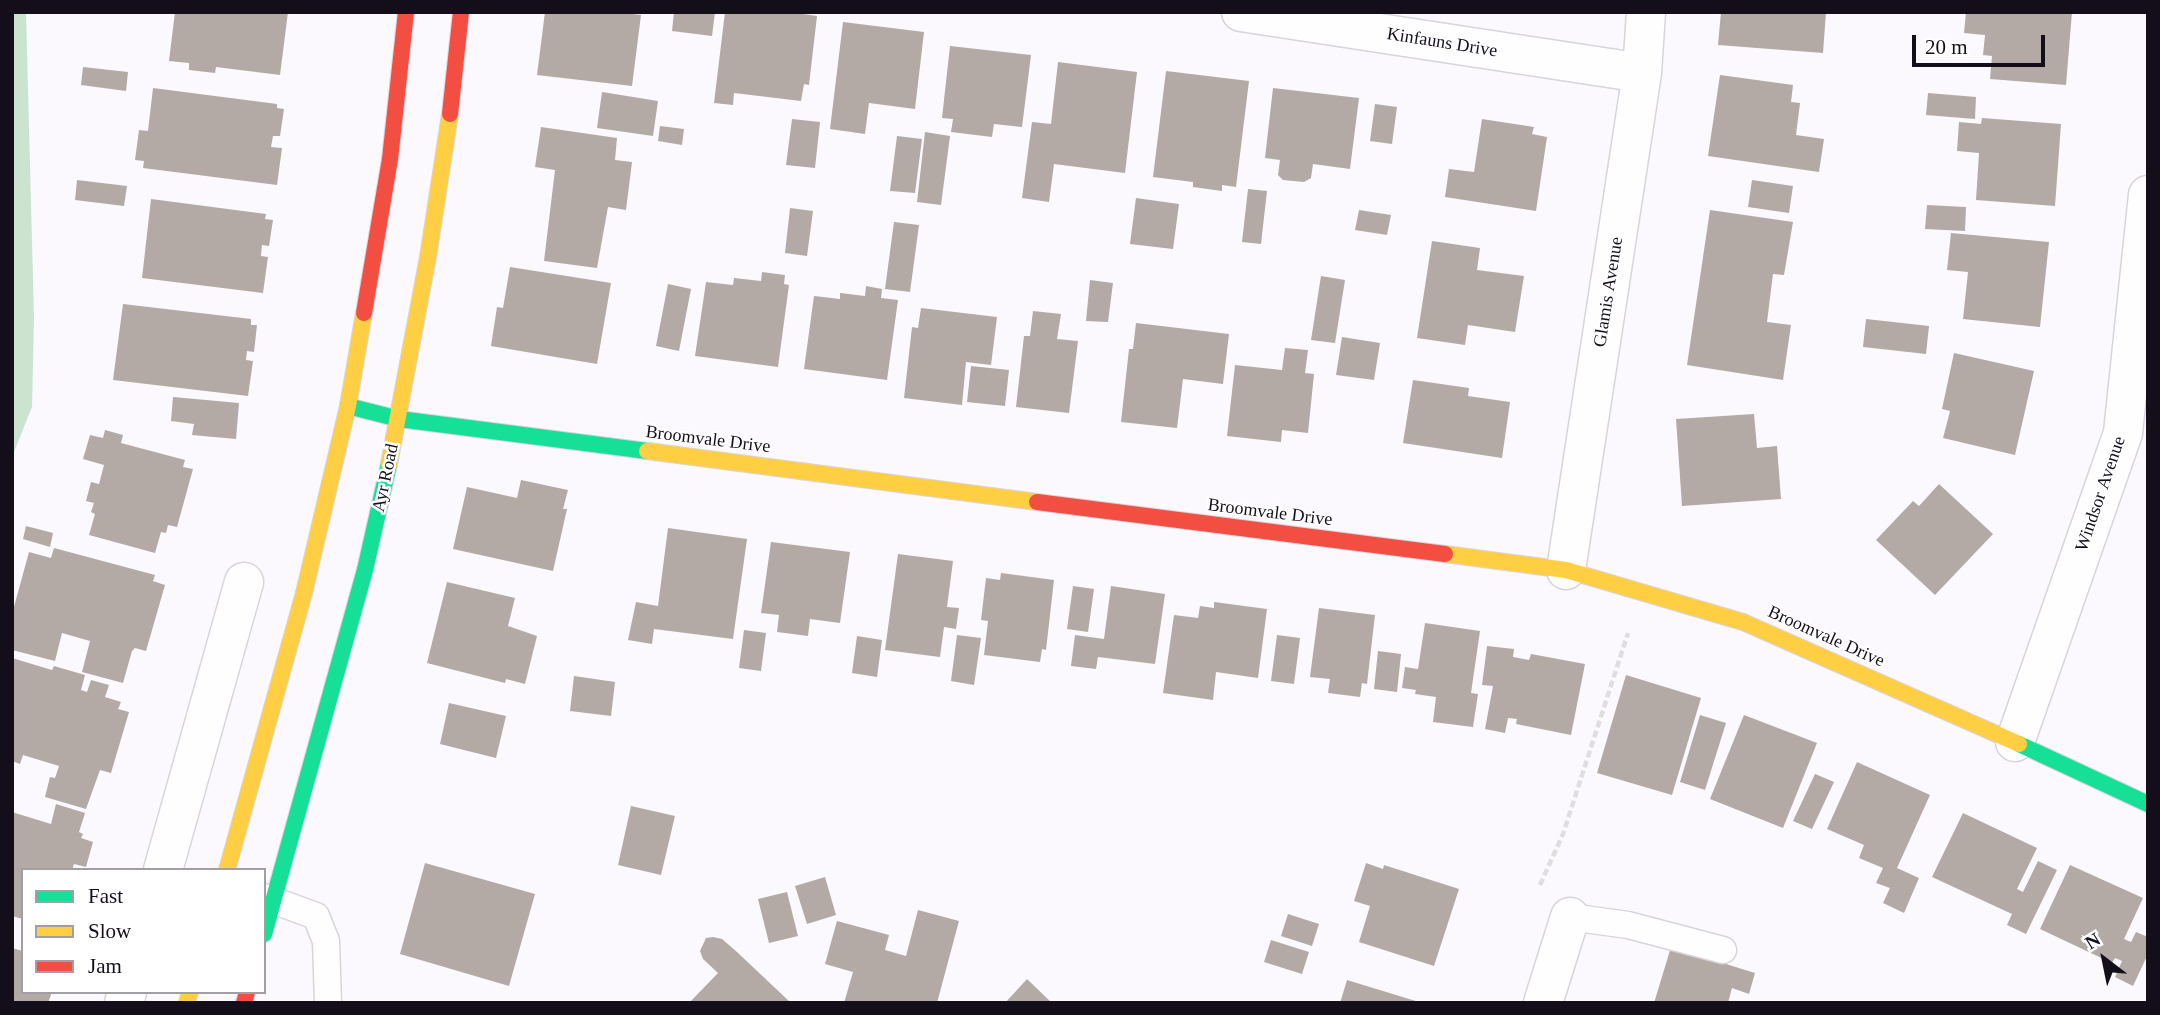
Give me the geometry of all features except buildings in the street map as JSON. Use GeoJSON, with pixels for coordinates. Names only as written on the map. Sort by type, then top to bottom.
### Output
{"type":"FeatureCollection","features":[{"type":"Feature","properties":{"kind":"main road"},"geometry":{"type":"LineString","coordinates":[[227,868],[304,593],[348,406],[390,159],[405,12]]}},
{"type":"Feature","properties":{"kind":"main road","name":"Ayr Road"},"geometry":{"type":"LineString","coordinates":[[266,922],[270,898],[365,570],[399,419],[449,121],[461,12]]}},
{"type":"Feature","properties":{"kind":"main road","name":"Broomvale Drive"},"geometry":{"type":"LineString","coordinates":[[348,406],[399,419],[1566,570],[1743,622],[2148,804]]}},
{"type":"Feature","properties":{"kind":"street","name":"Kinfauns Drive"},"geometry":{"type":"LineString","coordinates":[[1241,12],[1643,74]]}},
{"type":"Feature","properties":{"kind":"street","name":"Glamis Avenue"},"geometry":{"type":"LineString","coordinates":[[1566,570],[1643,74],[1646,12]]}},
{"type":"Feature","properties":{"kind":"street","name":"Windsor Avenue"},"geometry":{"type":"LineString","coordinates":[[2015,742],[2123,433],[2148,195]]}},
{"type":"Feature","properties":{"kind":"street"},"geometry":{"type":"LineString","coordinates":[[164,868],[244,582]]}},
{"type":"Feature","properties":{"kind":"street"},"geometry":{"type":"LineString","coordinates":[[1543,1003],[1570,917]]}},
{"type":"Feature","properties":{"kind":"lane"},"geometry":{"type":"LineString","coordinates":[[270,898],[316,916],[326,941],[328,1003]]}},
{"type":"Feature","properties":{"kind":"lane"},"geometry":{"type":"LineString","coordinates":[[1570,917],[1629,925],[1723,950]]}},
{"type":"Feature","properties":{"kind":"path"},"geometry":{"type":"LineString","coordinates":[[1570,917],[1538,890],[1563,834],[1641,593]]}},
{"type":"Feature","properties":{"kind":"green space"},"geometry":{"type":"Polygon","coordinates":[[[12,12],[26,12],[34,318],[32,407],[12,457],[12,12]]]}},
{"type":"Feature","properties":{"kind":"traffic: fast"},"geometry":{"type":"LineString","coordinates":[[348,406],[399,419],[647,451]]}},
{"type":"Feature","properties":{"kind":"traffic: fast"},"geometry":{"type":"LineString","coordinates":[[266,927],[365,570],[389,464]]}},
{"type":"Feature","properties":{"kind":"traffic: fast"},"geometry":{"type":"LineString","coordinates":[[2019,744],[2148,804]]}},
{"type":"Feature","properties":{"kind":"traffic: slow"},"geometry":{"type":"LineString","coordinates":[[389,464],[428,257],[450,114]]}},
{"type":"Feature","properties":{"kind":"traffic: slow"},"geometry":{"type":"LineString","coordinates":[[228,868],[304,593],[348,406],[364,313]]}},
{"type":"Feature","properties":{"kind":"traffic: slow"},"geometry":{"type":"LineString","coordinates":[[647,451],[1037,502]]}},
{"type":"Feature","properties":{"kind":"traffic: slow"},"geometry":{"type":"LineString","coordinates":[[1445,554],[1566,570],[1743,622],[2019,744]]}},
{"type":"Feature","properties":{"kind":"traffic: slow"},"geometry":{"type":"LineString","coordinates":[[187,1003],[189,994]]}},
{"type":"Feature","properties":{"kind":"traffic: jam"},"geometry":{"type":"LineString","coordinates":[[364,313],[390,159],[406,12]]}},
{"type":"Feature","properties":{"kind":"traffic: jam"},"geometry":{"type":"LineString","coordinates":[[450,114],[461,12]]}},
{"type":"Feature","properties":{"kind":"traffic: jam"},"geometry":{"type":"LineString","coordinates":[[1037,502],[1445,554]]}},
{"type":"Feature","properties":{"kind":"traffic: jam"},"geometry":{"type":"LineString","coordinates":[[244,1003],[246,994]]}}]}
